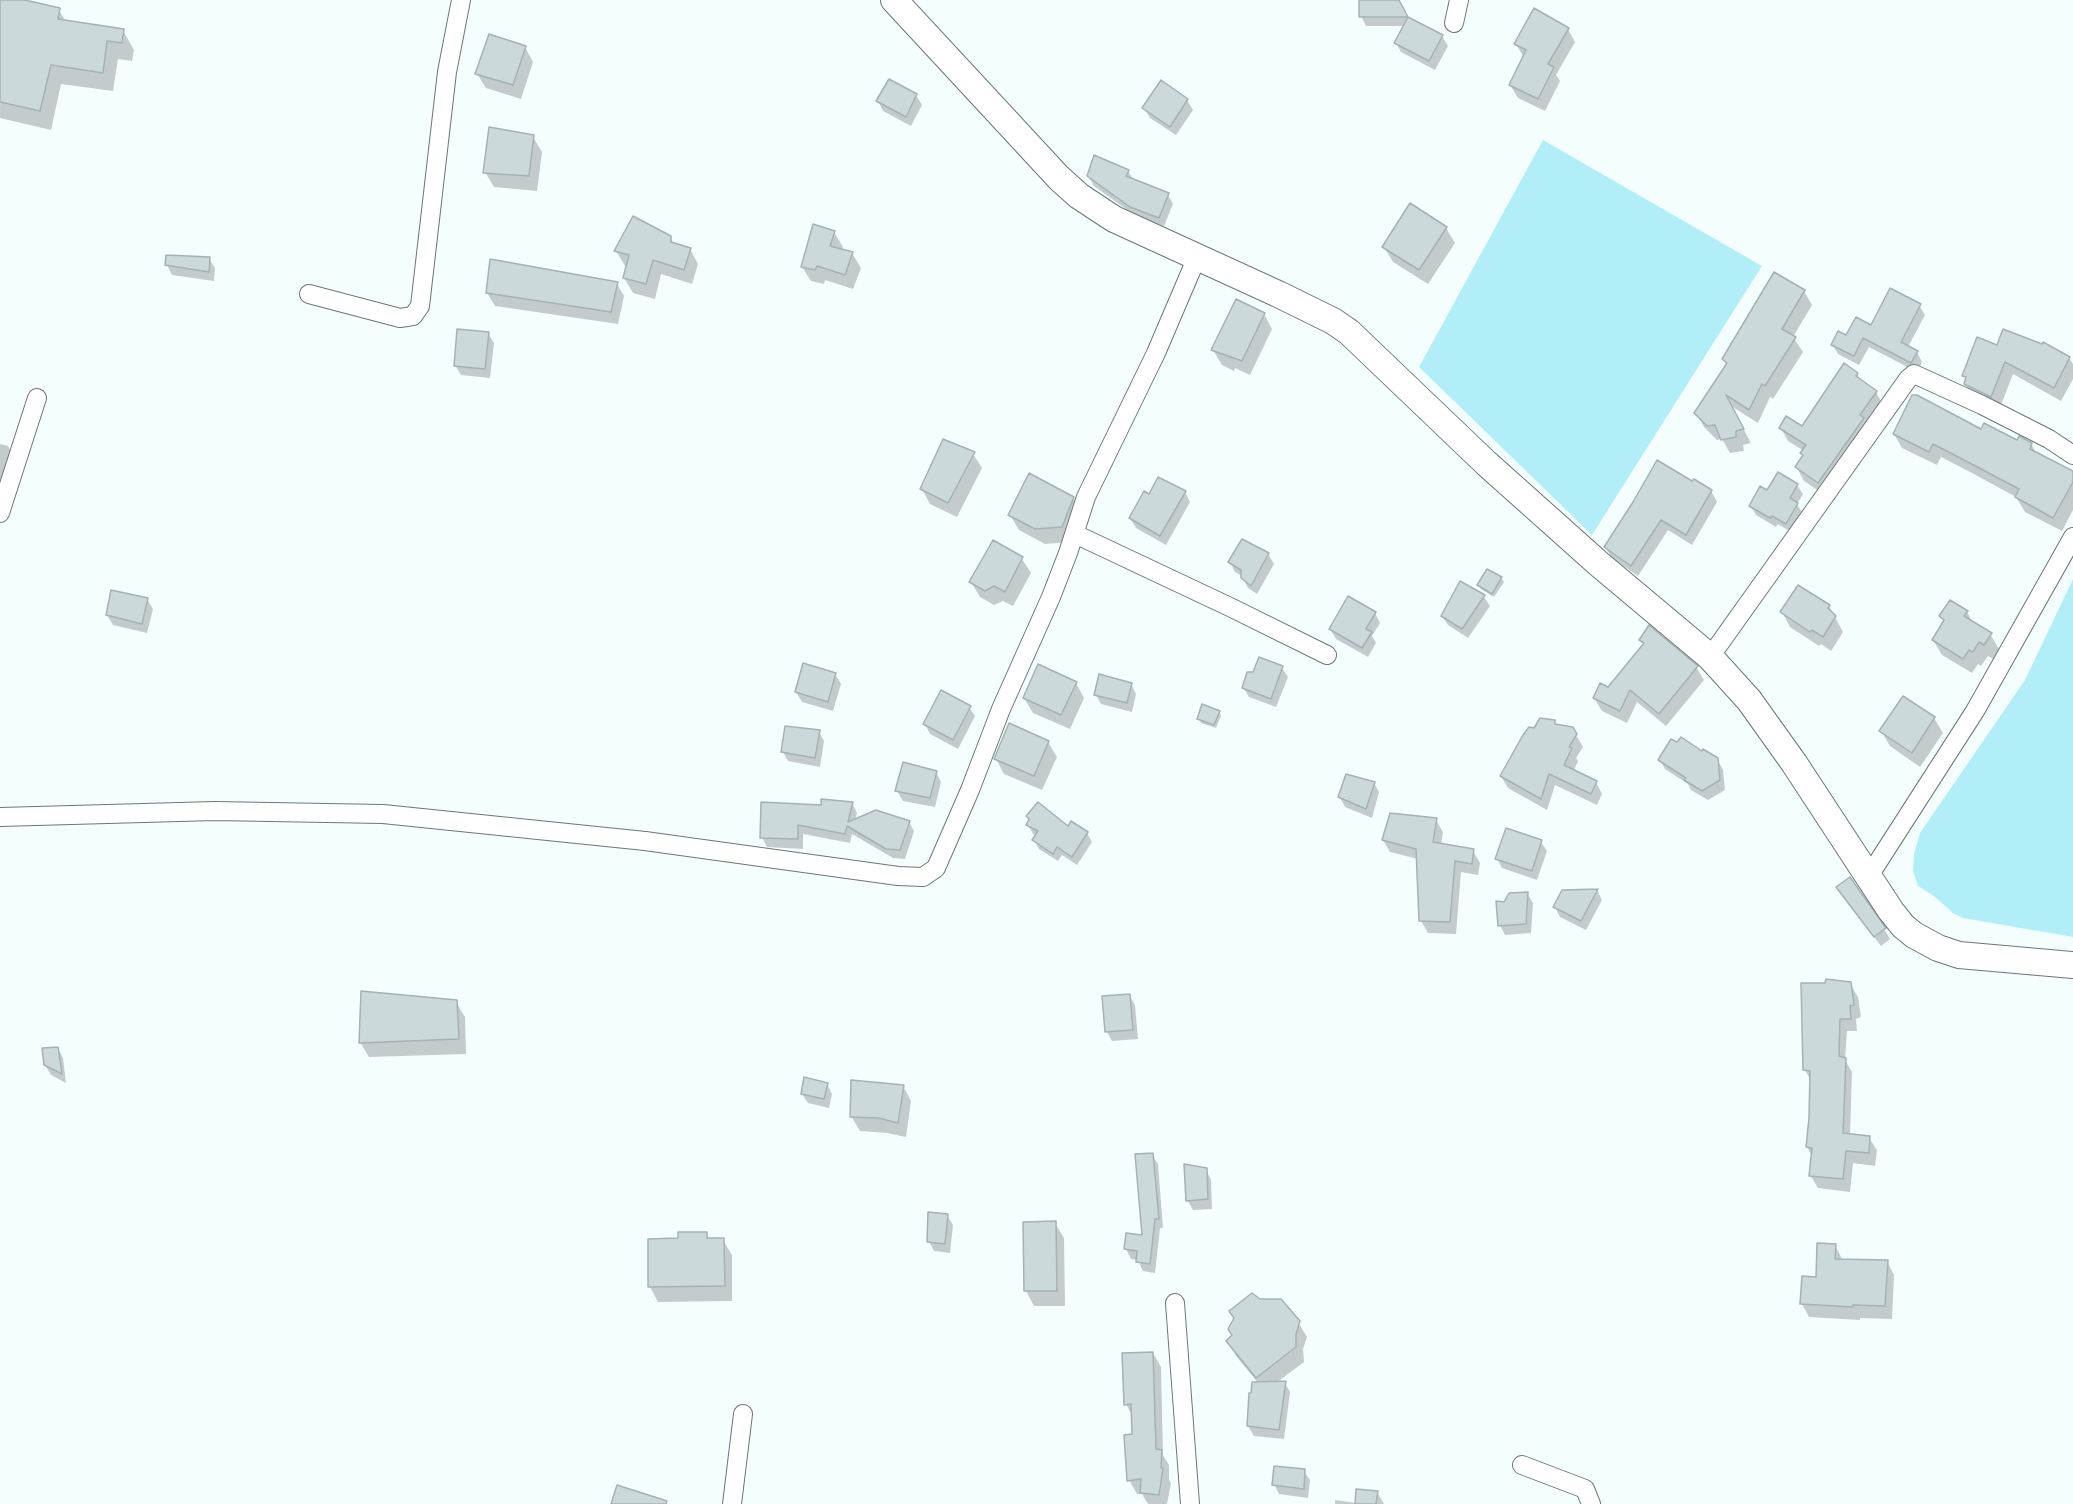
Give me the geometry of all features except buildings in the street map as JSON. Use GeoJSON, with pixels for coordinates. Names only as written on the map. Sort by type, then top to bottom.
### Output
{"type":"FeatureCollection","features":[{"type":"Feature","properties":{"kind":"main road"},"geometry":{"type":"LineString","coordinates":[[894,0],[1059,178],[1079,196],[1114,219],[1305,308],[1349,332],[1485,463],[1599,564],[1710,657],[1755,709],[1903,926],[1926,943],[1959,955],[2073,965]]}},
{"type":"Feature","properties":{"kind":"street"},"geometry":{"type":"LineString","coordinates":[[309,294],[400,318],[412,316],[420,306],[447,72],[461,0]]}},
{"type":"Feature","properties":{"kind":"street"},"geometry":{"type":"LineString","coordinates":[[1454,23],[1460,0]]}},
{"type":"Feature","properties":{"kind":"street"},"geometry":{"type":"LineString","coordinates":[[0,817],[215,811],[383,814],[645,841],[898,876],[923,877],[936,868],[970,790],[1001,709],[1051,597],[1075,534],[1086,497],[1156,353],[1197,257]]}},
{"type":"Feature","properties":{"kind":"street"},"geometry":{"type":"LineString","coordinates":[[1710,657],[1908,379],[1914,374],[2049,439],[2073,455]]}},
{"type":"Feature","properties":{"kind":"street"},"geometry":{"type":"LineString","coordinates":[[0,513],[37,398]]}},
{"type":"Feature","properties":{"kind":"street"},"geometry":{"type":"LineString","coordinates":[[1075,534],[1327,655]]}},
{"type":"Feature","properties":{"kind":"street"},"geometry":{"type":"LineString","coordinates":[[1869,876],[1975,711],[2073,537]]}},
{"type":"Feature","properties":{"kind":"street"},"geometry":{"type":"LineString","coordinates":[[1175,1304],[1190,1504]]}},
{"type":"Feature","properties":{"kind":"street"},"geometry":{"type":"LineString","coordinates":[[732,1504],[743,1414]]}},
{"type":"Feature","properties":{"kind":"street"},"geometry":{"type":"LineString","coordinates":[[1522,1465],[1585,1489],[1591,1504]]}},
{"type":"Feature","properties":{"kind":"shaded area"},"geometry":{"type":"Polygon","coordinates":[[[1543,140],[1762,266],[1592,535],[1419,367],[1543,140]]]}},
{"type":"Feature","properties":{"kind":"shaded area"},"geometry":{"type":"Polygon","coordinates":[[[2073,579],[2073,937],[1963,918],[1918,886],[1913,871],[1914,854],[1920,833],[2025,680],[2073,579]]]}}]}
